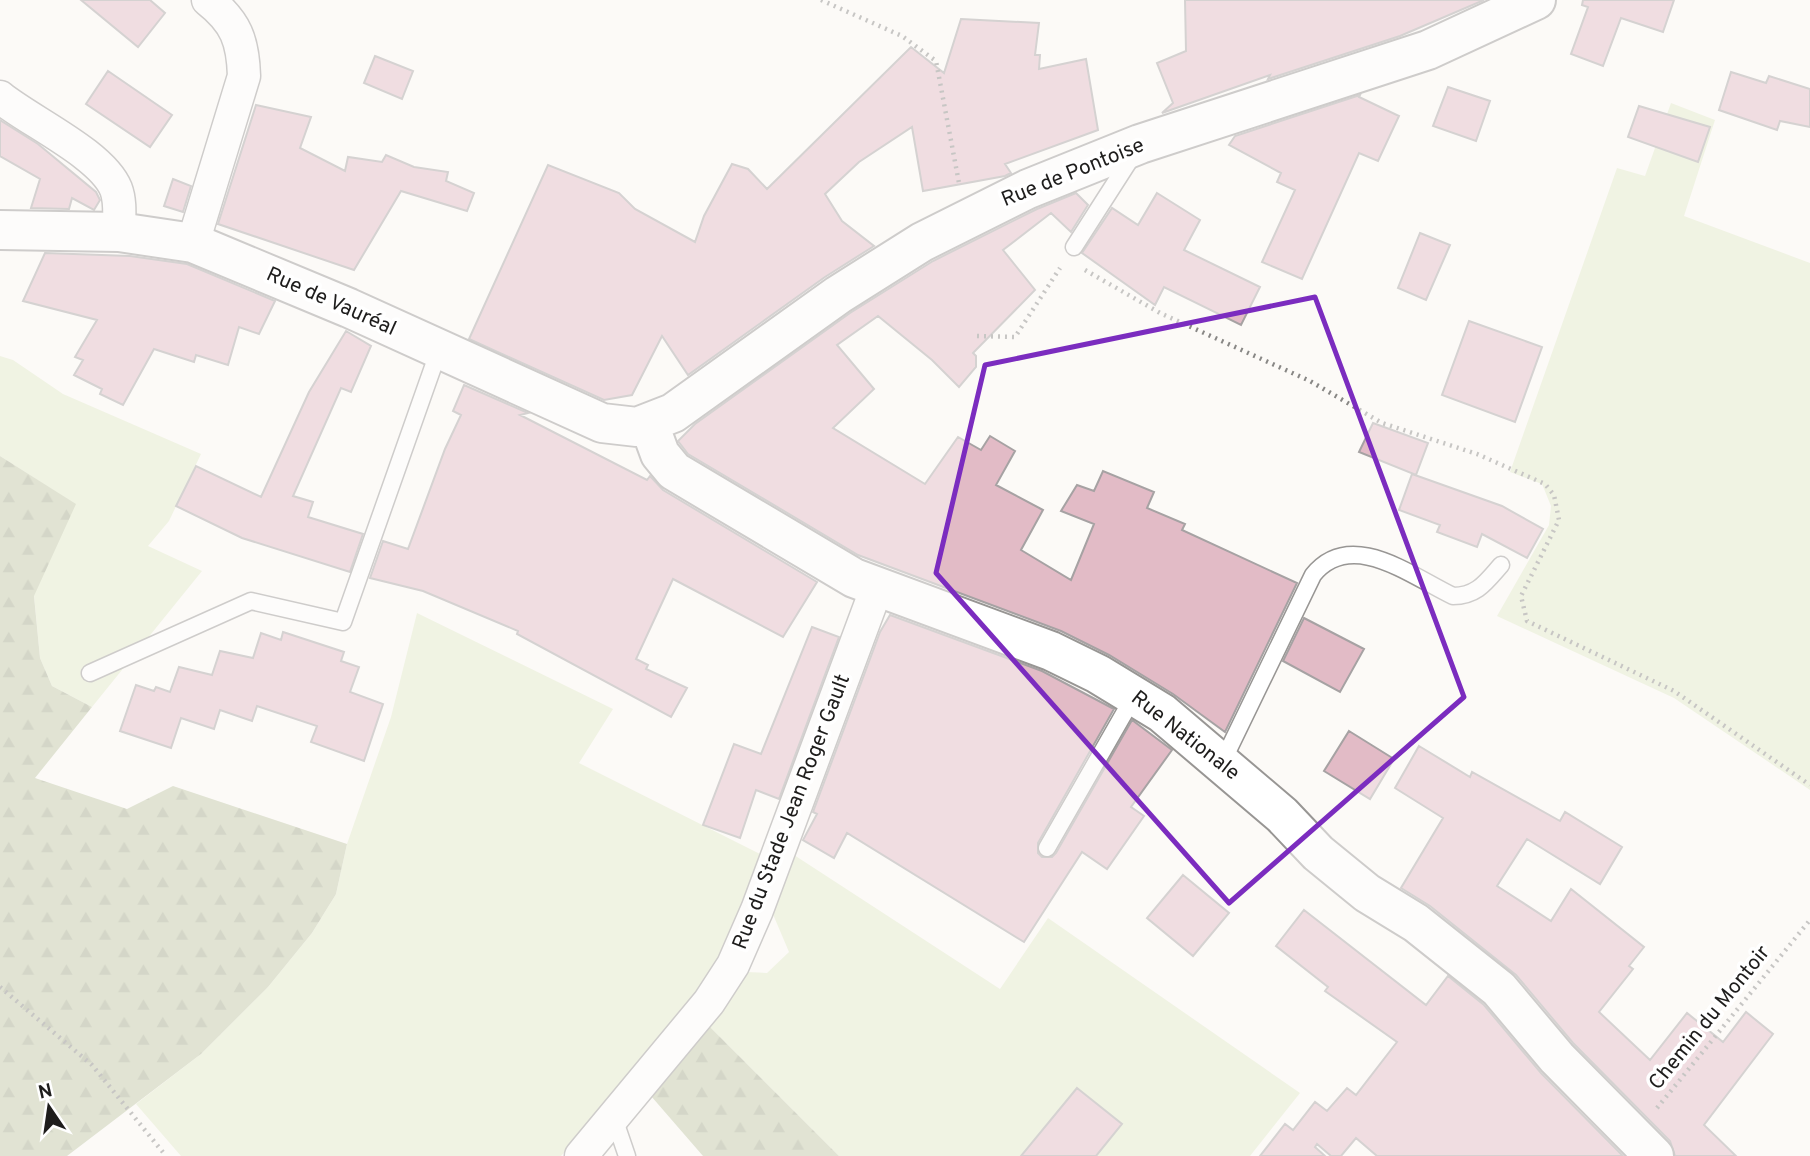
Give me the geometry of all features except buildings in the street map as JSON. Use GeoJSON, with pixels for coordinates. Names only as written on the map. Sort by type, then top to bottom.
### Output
{"type":"FeatureCollection","features":[{"type":"Feature","properties":{"kind":"street"},"geometry":{"type":"LineString","coordinates":[[193,243],[244,76],[243,48],[238,31],[225,13],[208,0]]}},
{"type":"Feature","properties":{"kind":"street","name":"Rue de Pontoise"},"geometry":{"type":"LineString","coordinates":[[649,424],[689,403],[838,295],[972,215],[1140,144],[1428,50],[1536,0]]}},
{"type":"Feature","properties":{"kind":"street"},"geometry":{"type":"LineString","coordinates":[[0,97],[59,135],[106,173],[118,195],[119,232]]}},
{"type":"Feature","properties":{"kind":"street","name":"Rue de Vauréal"},"geometry":{"type":"LineString","coordinates":[[0,230],[119,232],[193,243],[602,423],[625,427],[649,424]]}},
{"type":"Feature","properties":{"kind":"street","name":"Rue Nationale"},"geometry":{"type":"LineString","coordinates":[[649,424],[660,454],[674,471],[821,560],[877,587],[1051,651],[1134,696],[1171,720],[1282,815],[1318,853],[1367,893],[1416,923],[1499,989],[1556,1058],[1644,1146]]}},
{"type":"Feature","properties":{"kind":"street","name":"Rue du Stade Jean Roger Gault"},"geometry":{"type":"LineString","coordinates":[[581,1156],[709,1002],[733,965],[757,909],[877,587]]}},
{"type":"Feature","properties":{"kind":"lane"},"geometry":{"type":"LineString","coordinates":[[1070,253],[1140,144]]}},
{"type":"Feature","properties":{"kind":"lane"},"geometry":{"type":"LineString","coordinates":[[90,673],[251,601],[344,622],[439,349]]}},
{"type":"Feature","properties":{"kind":"lane"},"geometry":{"type":"LineString","coordinates":[[1222,763],[1313,575],[1323,563],[1348,553],[1366,555],[1453,596],[1466,596],[1481,588],[1501,565]]}},
{"type":"Feature","properties":{"kind":"lane"},"geometry":{"type":"LineString","coordinates":[[1046,848],[1134,696]]}},
{"type":"Feature","properties":{"kind":"lane"},"geometry":{"type":"LineString","coordinates":[[614,1118],[627,1156]]}},
{"type":"Feature","properties":{"kind":"path"},"geometry":{"type":"LineString","coordinates":[[821,0],[902,36],[936,61],[959,183],[972,215]]}},
{"type":"Feature","properties":{"kind":"path"},"geometry":{"type":"LineString","coordinates":[[977,336],[1015,337],[1070,253],[1160,313],[1310,381],[1382,423],[1477,454],[1545,484],[1553,495],[1559,520],[1521,596],[1527,621],[1674,691],[1810,785]]}},
{"type":"Feature","properties":{"kind":"path","name":"Chemin du Montoir"},"geometry":{"type":"LineString","coordinates":[[1644,1146],[1810,920]]}},
{"type":"Feature","properties":{"kind":"path"},"geometry":{"type":"LineString","coordinates":[[0,987],[92,1065],[166,1156]]}},
{"type":"Feature","properties":{"kind":"highlighted area"},"geometry":{"type":"Polygon","coordinates":[[[1315,297],[1464,697],[1229,903],[936,573],[985,365],[1315,297]]]}},
{"type":"Feature","properties":{"kind":"green space"},"geometry":{"type":"Polygon","coordinates":[[[1671,103],[1715,120],[1684,216],[1810,263],[1810,790],[1674,698],[1497,616],[1549,525],[1551,506],[1542,484],[1510,472],[1617,168],[1645,176],[1671,103]]]}},
{"type":"Feature","properties":{"kind":"green space"},"geometry":{"type":"Polygon","coordinates":[[[0,356],[13,360],[63,394],[201,454],[169,521],[148,546],[202,571],[92,707],[52,686],[40,658],[34,595],[75,504],[0,456],[0,356]]]}},
{"type":"Feature","properties":{"kind":"green space"},"geometry":{"type":"Polygon","coordinates":[[[0,456],[76,504],[34,596],[40,658],[52,686],[92,707],[35,778],[127,809],[173,786],[347,844],[336,894],[312,933],[268,987],[201,1054],[67,1156],[0,1156],[0,456]]]}},
{"type":"Feature","properties":{"kind":"green space"},"geometry":{"type":"Polygon","coordinates":[[[417,613],[613,709],[579,763],[766,857],[711,979],[679,1022],[561,1156],[181,1156],[136,1104],[201,1054],[268,987],[312,933],[336,894],[347,844],[391,717],[417,613]]]}},
{"type":"Feature","properties":{"kind":"green space"},"geometry":{"type":"Polygon","coordinates":[[[791,853],[1000,989],[1048,918],[1300,1093],[1250,1156],[839,1156],[710,1027],[747,972],[767,973],[789,952],[772,912],[791,853]]]}},
{"type":"Feature","properties":{"kind":"green space"},"geometry":{"type":"Polygon","coordinates":[[[710,1027],[839,1156],[703,1156],[651,1096],[710,1027]]]}}]}
